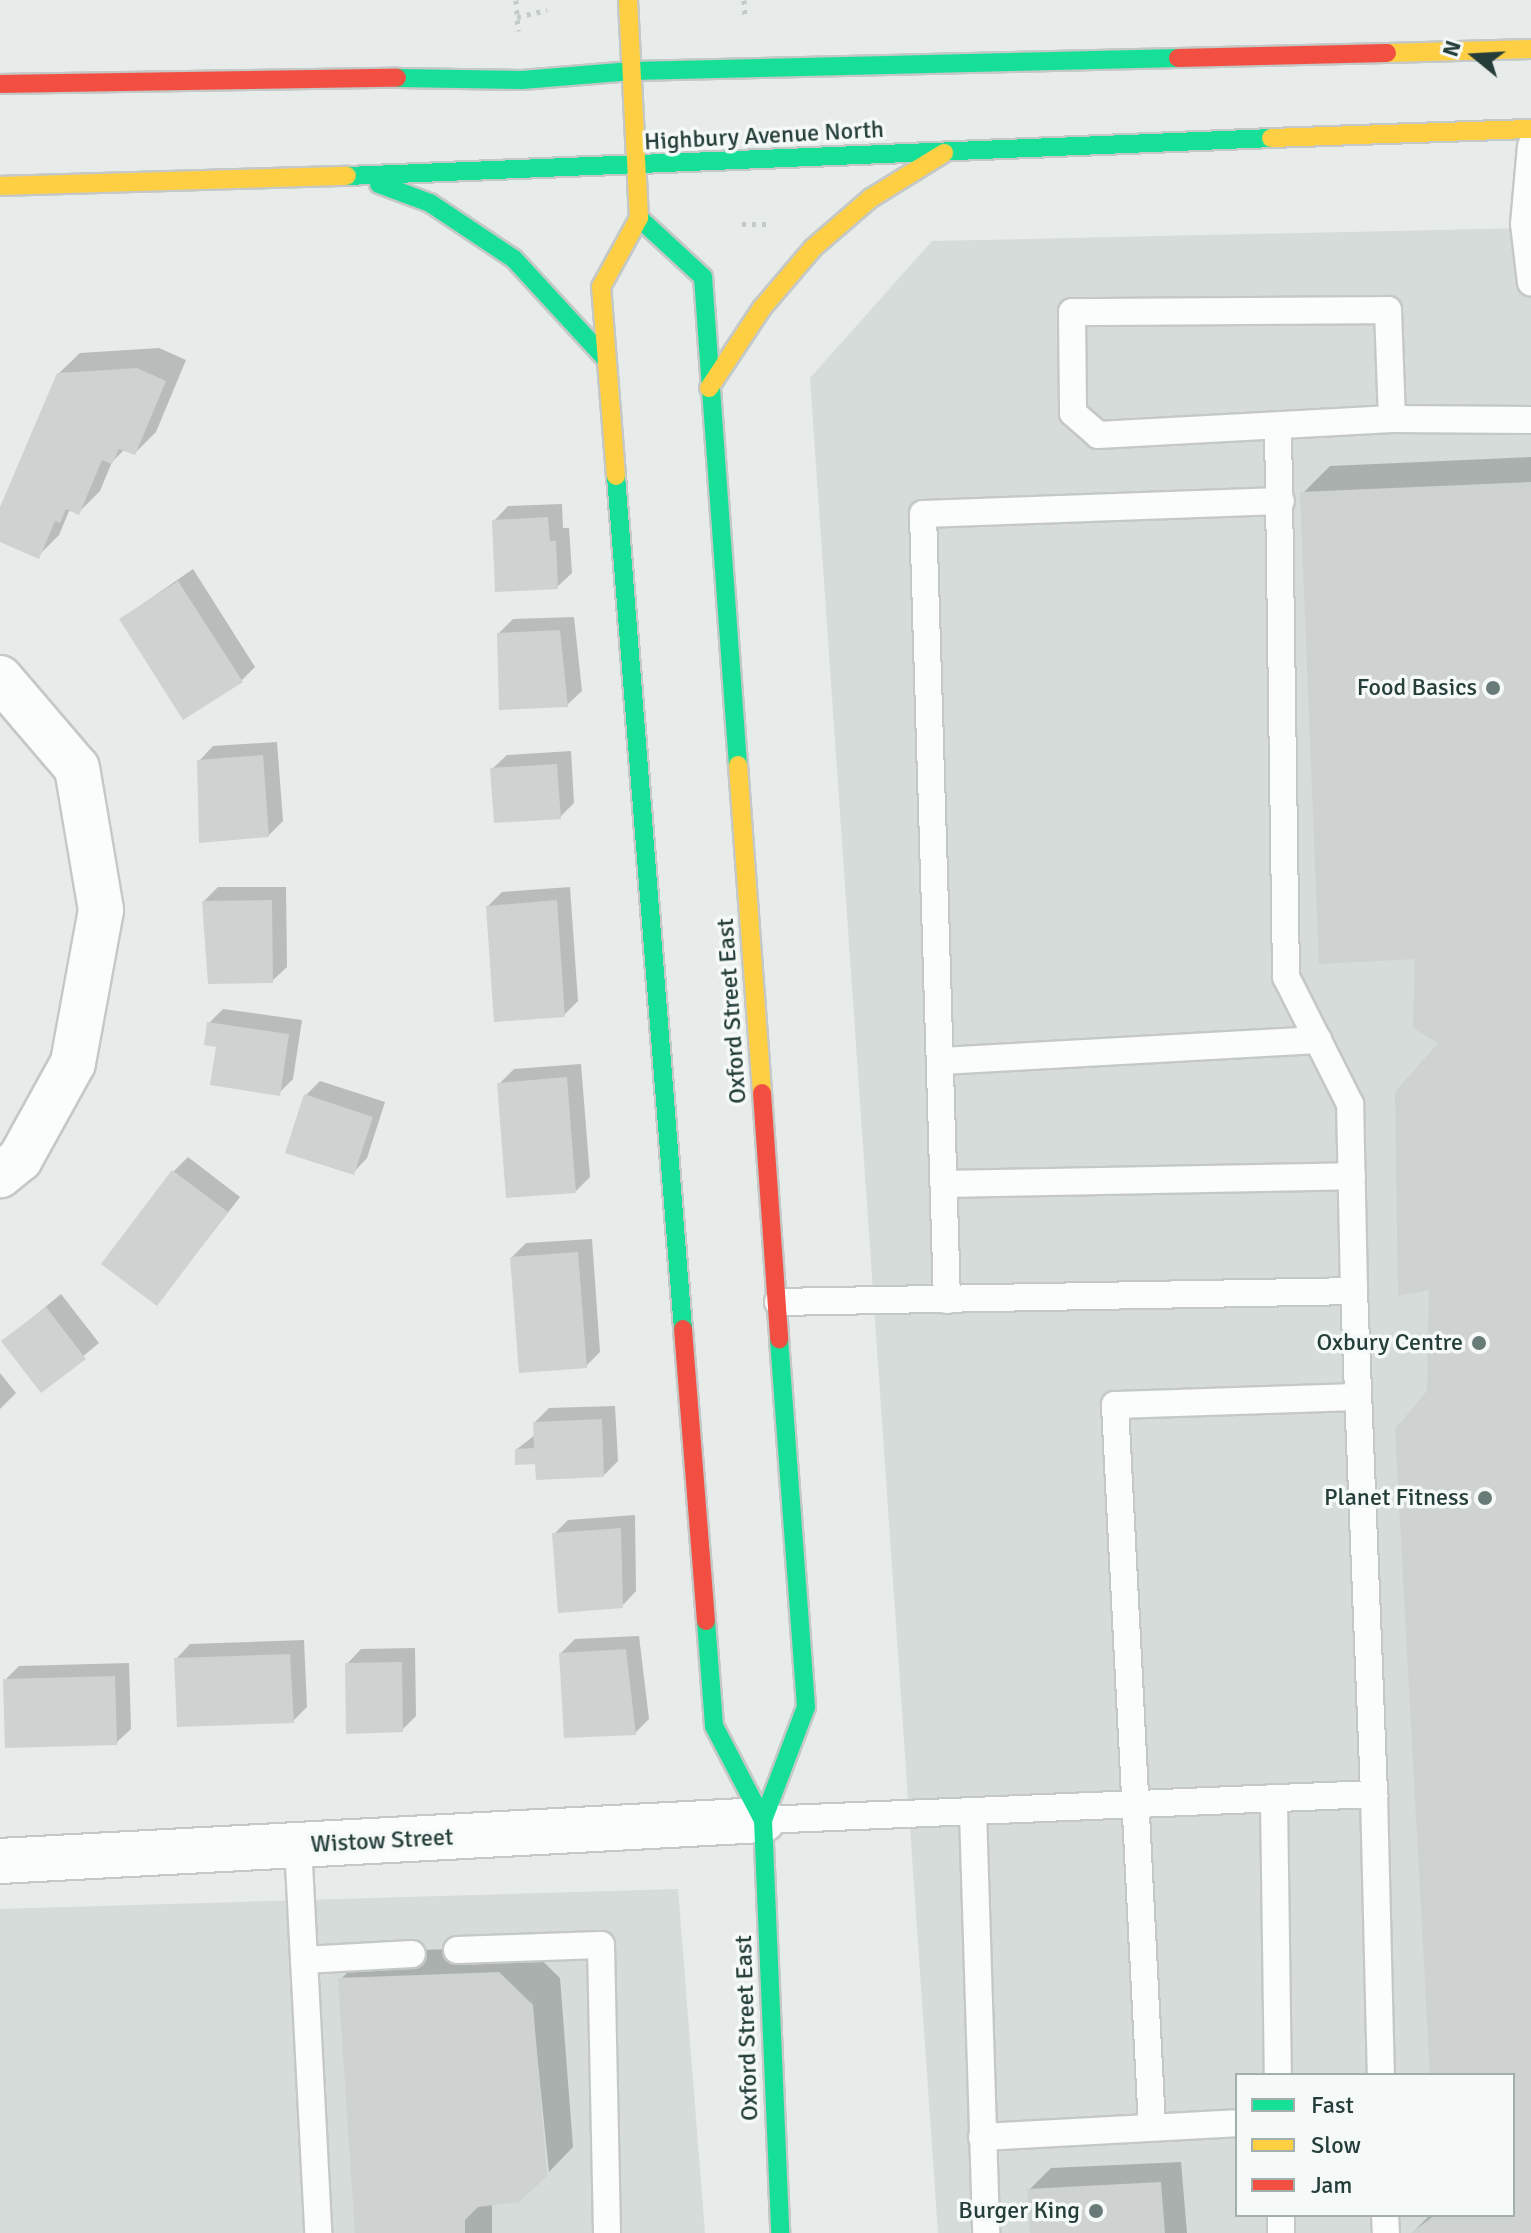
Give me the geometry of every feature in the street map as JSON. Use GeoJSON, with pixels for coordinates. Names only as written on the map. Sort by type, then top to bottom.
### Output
{"type":"FeatureCollection","features":[{"type":"Feature","properties":{"kind":"main road","name":"Oxford Street East"},"geometry":{"type":"LineString","coordinates":[[628,0],[639,168],[639,218],[601,287],[714,1726],[763,1820]]}},
{"type":"Feature","properties":{"kind":"main road"},"geometry":{"type":"LineString","coordinates":[[0,84],[350,77],[522,80],[632,71],[1531,49]]}},
{"type":"Feature","properties":{"kind":"main road","name":"Highbury Avenue North"},"geometry":{"type":"LineString","coordinates":[[0,186],[639,168],[950,150],[1531,129]]}},
{"type":"Feature","properties":{"kind":"main road"},"geometry":{"type":"LineString","coordinates":[[709,388],[762,308],[813,248],[871,198],[950,150]]}},
{"type":"Feature","properties":{"kind":"main road"},"geometry":{"type":"LineString","coordinates":[[358,176],[430,203],[514,259],[552,295],[607,360]]}},
{"type":"Feature","properties":{"kind":"main road","name":"Oxford Street East"},"geometry":{"type":"LineString","coordinates":[[639,218],[703,277],[778,1302],[806,1707],[763,1820],[780,2233]]}},
{"type":"Feature","properties":{"kind":"street"},"geometry":{"type":"LineString","coordinates":[[0,678],[77,768],[101,910],[73,1063],[20,1159],[0,1175]]}},
{"type":"Feature","properties":{"kind":"street","name":"Wistow Street"},"geometry":{"type":"LineString","coordinates":[[0,1861],[763,1820]]}},
{"type":"Feature","properties":{"kind":"lane"},"geometry":{"type":"LineString","coordinates":[[1531,146],[1524,224],[1531,283]]}},
{"type":"Feature","properties":{"kind":"lane"},"geometry":{"type":"LineString","coordinates":[[1392,419],[1388,310],[1072,312],[1073,413],[1098,435],[1392,419],[1531,420]]}},
{"type":"Feature","properties":{"kind":"lane"},"geometry":{"type":"LineString","coordinates":[[1278,427],[1286,977],[1350,1104],[1381,2073]]}},
{"type":"Feature","properties":{"kind":"lane"},"geometry":{"type":"LineString","coordinates":[[947,1300],[923,514],[1281,501]]}},
{"type":"Feature","properties":{"kind":"lane"},"geometry":{"type":"LineString","coordinates":[[941,1061],[1318,1040]]}},
{"type":"Feature","properties":{"kind":"lane"},"geometry":{"type":"LineString","coordinates":[[944,1184],[1352,1176]]}},
{"type":"Feature","properties":{"kind":"lane"},"geometry":{"type":"LineString","coordinates":[[778,1302],[1354,1291]]}},
{"type":"Feature","properties":{"kind":"lane"},"geometry":{"type":"LineString","coordinates":[[1152,2126],[1115,1405],[1358,1397]]}},
{"type":"Feature","properties":{"kind":"lane"},"geometry":{"type":"LineString","coordinates":[[763,1820],[1374,1794]]}},
{"type":"Feature","properties":{"kind":"lane"},"geometry":{"type":"LineString","coordinates":[[1274,1799],[1278,2073]]}},
{"type":"Feature","properties":{"kind":"lane"},"geometry":{"type":"LineString","coordinates":[[973,1812],[986,2233]]}},
{"type":"Feature","properties":{"kind":"lane"},"geometry":{"type":"LineString","coordinates":[[298,1845],[318,2233]]}},
{"type":"Feature","properties":{"kind":"lane"},"geometry":{"type":"LineString","coordinates":[[457,1950],[601,1945],[607,2233]]}},
{"type":"Feature","properties":{"kind":"lane"},"geometry":{"type":"LineString","coordinates":[[304,1960],[412,1954]]}},
{"type":"Feature","properties":{"kind":"lane"},"geometry":{"type":"LineString","coordinates":[[982,2137],[1235,2123]]}},
{"type":"Feature","properties":{"kind":"path"},"geometry":{"type":"LineString","coordinates":[[517,17],[547,10]]}},
{"type":"Feature","properties":{"kind":"shaded area"},"geometry":{"type":"Polygon","coordinates":[[[1531,228],[1531,2233],[938,2233],[810,378],[932,241],[1531,228]]]}},
{"type":"Feature","properties":{"kind":"shaded area"},"geometry":{"type":"Polygon","coordinates":[[[678,1889],[705,2233],[0,2233],[0,1909],[678,1889]]]}},
{"type":"Feature","properties":{"kind":"building"},"geometry":{"type":"Polygon","coordinates":[[[137,368],[166,381],[135,455],[119,449],[112,464],[102,460],[79,515],[66,509],[60,523],[55,521],[39,559],[0,542],[0,507],[57,373],[137,368]]]}},
{"type":"Feature","properties":{"kind":"building","name":"Oxbury Centre"},"geometry":{"type":"Polygon","coordinates":[[[1531,482],[1531,2233],[1411,2233],[1432,2217],[1515,2217],[1515,2073],[1430,2073],[1395,1429],[1427,1391],[1429,1290],[1398,1296],[1395,1092],[1438,1043],[1413,1028],[1415,959],[1319,964],[1300,492],[1531,482]]]}},
{"type":"Feature","properties":{"kind":"building"},"geometry":{"type":"Polygon","coordinates":[[[548,517],[550,541],[556,541],[558,589],[495,592],[492,520],[548,517]]]}},
{"type":"Feature","properties":{"kind":"building"},"geometry":{"type":"Polygon","coordinates":[[[178,581],[243,682],[183,720],[119,619],[178,581]]]}},
{"type":"Feature","properties":{"kind":"building"},"geometry":{"type":"Polygon","coordinates":[[[560,630],[568,707],[499,710],[497,633],[560,630]]]}},
{"type":"Feature","properties":{"kind":"building"},"geometry":{"type":"Polygon","coordinates":[[[263,755],[269,837],[199,843],[197,760],[263,755]]]}},
{"type":"Feature","properties":{"kind":"building"},"geometry":{"type":"Polygon","coordinates":[[[557,764],[561,819],[494,823],[490,768],[557,764]]]}},
{"type":"Feature","properties":{"kind":"building"},"geometry":{"type":"Polygon","coordinates":[[[272,900],[273,983],[208,984],[202,901],[272,900]]]}},
{"type":"Feature","properties":{"kind":"building"},"geometry":{"type":"Polygon","coordinates":[[[557,900],[565,1017],[494,1022],[486,906],[557,900]]]}},
{"type":"Feature","properties":{"kind":"building"},"geometry":{"type":"Polygon","coordinates":[[[207,1022],[289,1034],[280,1096],[210,1085],[216,1047],[204,1045],[207,1022]]]}},
{"type":"Feature","properties":{"kind":"building"},"geometry":{"type":"Polygon","coordinates":[[[567,1077],[576,1193],[506,1198],[497,1083],[567,1077]]]}},
{"type":"Feature","properties":{"kind":"building"},"geometry":{"type":"Polygon","coordinates":[[[304,1094],[373,1117],[354,1175],[285,1153],[304,1094]]]}},
{"type":"Feature","properties":{"kind":"building"},"geometry":{"type":"Polygon","coordinates":[[[172,1170],[228,1212],[157,1306],[101,1264],[172,1170]]]}},
{"type":"Feature","properties":{"kind":"building"},"geometry":{"type":"Polygon","coordinates":[[[578,1252],[587,1368],[519,1373],[510,1257],[578,1252]]]}},
{"type":"Feature","properties":{"kind":"building"},"geometry":{"type":"Polygon","coordinates":[[[46,1307],[86,1359],[41,1393],[1,1341],[46,1307]]]}},
{"type":"Feature","properties":{"kind":"building"},"geometry":{"type":"Polygon","coordinates":[[[602,1419],[604,1477],[536,1480],[535,1464],[515,1465],[515,1449],[534,1448],[533,1422],[602,1419]]]}},
{"type":"Feature","properties":{"kind":"building"},"geometry":{"type":"Polygon","coordinates":[[[621,1528],[623,1608],[558,1613],[552,1533],[621,1528]]]}},
{"type":"Feature","properties":{"kind":"building"},"geometry":{"type":"Polygon","coordinates":[[[626,1649],[636,1735],[564,1738],[559,1653],[626,1649]]]}},
{"type":"Feature","properties":{"kind":"building"},"geometry":{"type":"Polygon","coordinates":[[[290,1654],[294,1723],[177,1727],[174,1658],[290,1654]]]}},
{"type":"Feature","properties":{"kind":"building"},"geometry":{"type":"Polygon","coordinates":[[[402,1662],[403,1732],[346,1734],[345,1663],[402,1662]]]}},
{"type":"Feature","properties":{"kind":"building"},"geometry":{"type":"Polygon","coordinates":[[[115,1676],[117,1745],[5,1748],[3,1679],[115,1676]]]}},
{"type":"Feature","properties":{"kind":"building"},"geometry":{"type":"Polygon","coordinates":[[[499,1972],[533,2005],[547,2176],[519,2202],[478,2207],[465,2220],[465,2233],[355,2233],[338,1978],[499,1972]]]}},
{"type":"Feature","properties":{"kind":"building","name":"Burger King"},"geometry":{"type":"Polygon","coordinates":[[[1161,2182],[1165,2233],[1030,2233],[1027,2189],[1161,2182]]]}},
{"type":"Feature","properties":{"kind":"traffic: fast"},"geometry":{"type":"LineString","coordinates":[[397,78],[522,80],[632,71],[1178,58]]}},
{"type":"Feature","properties":{"kind":"traffic: fast"},"geometry":{"type":"LineString","coordinates":[[347,176],[1271,138]]}},
{"type":"Feature","properties":{"kind":"traffic: fast"},"geometry":{"type":"LineString","coordinates":[[379,184],[430,203],[514,259],[607,360]]}},
{"type":"Feature","properties":{"kind":"traffic: fast"},"geometry":{"type":"LineString","coordinates":[[639,218],[703,277],[738,765]]}},
{"type":"Feature","properties":{"kind":"traffic: fast"},"geometry":{"type":"LineString","coordinates":[[616,476],[683,1329]]}},
{"type":"Feature","properties":{"kind":"traffic: fast"},"geometry":{"type":"LineString","coordinates":[[779,1339],[806,1707],[763,1820],[780,2233]]}},
{"type":"Feature","properties":{"kind":"traffic: fast"},"geometry":{"type":"LineString","coordinates":[[706,1621],[714,1726],[763,1820]]}},
{"type":"Feature","properties":{"kind":"traffic: slow"},"geometry":{"type":"LineString","coordinates":[[616,476],[601,287],[639,218],[628,0]]}},
{"type":"Feature","properties":{"kind":"traffic: slow"},"geometry":{"type":"LineString","coordinates":[[1387,53],[1531,49]]}},
{"type":"Feature","properties":{"kind":"traffic: slow"},"geometry":{"type":"LineString","coordinates":[[1271,138],[1531,129]]}},
{"type":"Feature","properties":{"kind":"traffic: slow"},"geometry":{"type":"LineString","coordinates":[[709,388],[762,308],[813,248],[871,198],[944,153]]}},
{"type":"Feature","properties":{"kind":"traffic: slow"},"geometry":{"type":"LineString","coordinates":[[0,186],[347,176]]}},
{"type":"Feature","properties":{"kind":"traffic: slow"},"geometry":{"type":"LineString","coordinates":[[738,765],[762,1093]]}},
{"type":"Feature","properties":{"kind":"traffic: jam"},"geometry":{"type":"LineString","coordinates":[[1178,58],[1387,53]]}},
{"type":"Feature","properties":{"kind":"traffic: jam"},"geometry":{"type":"LineString","coordinates":[[0,84],[397,78]]}},
{"type":"Feature","properties":{"kind":"traffic: jam"},"geometry":{"type":"LineString","coordinates":[[762,1093],[779,1339]]}},
{"type":"Feature","properties":{"kind":"traffic: jam"},"geometry":{"type":"LineString","coordinates":[[683,1329],[706,1621]]}},
{"type":"Feature","properties":{"kind":"place","name":"Food Basics"},"geometry":{"type":"Point","coordinates":[1493,688]}},
{"type":"Feature","properties":{"kind":"place","name":"Oxbury Centre"},"geometry":{"type":"Point","coordinates":[1479,1343]}},
{"type":"Feature","properties":{"kind":"place","name":"Planet Fitness"},"geometry":{"type":"Point","coordinates":[1485,1498]}},
{"type":"Feature","properties":{"kind":"place","name":"Burger King"},"geometry":{"type":"Point","coordinates":[1096,2211]}}]}
